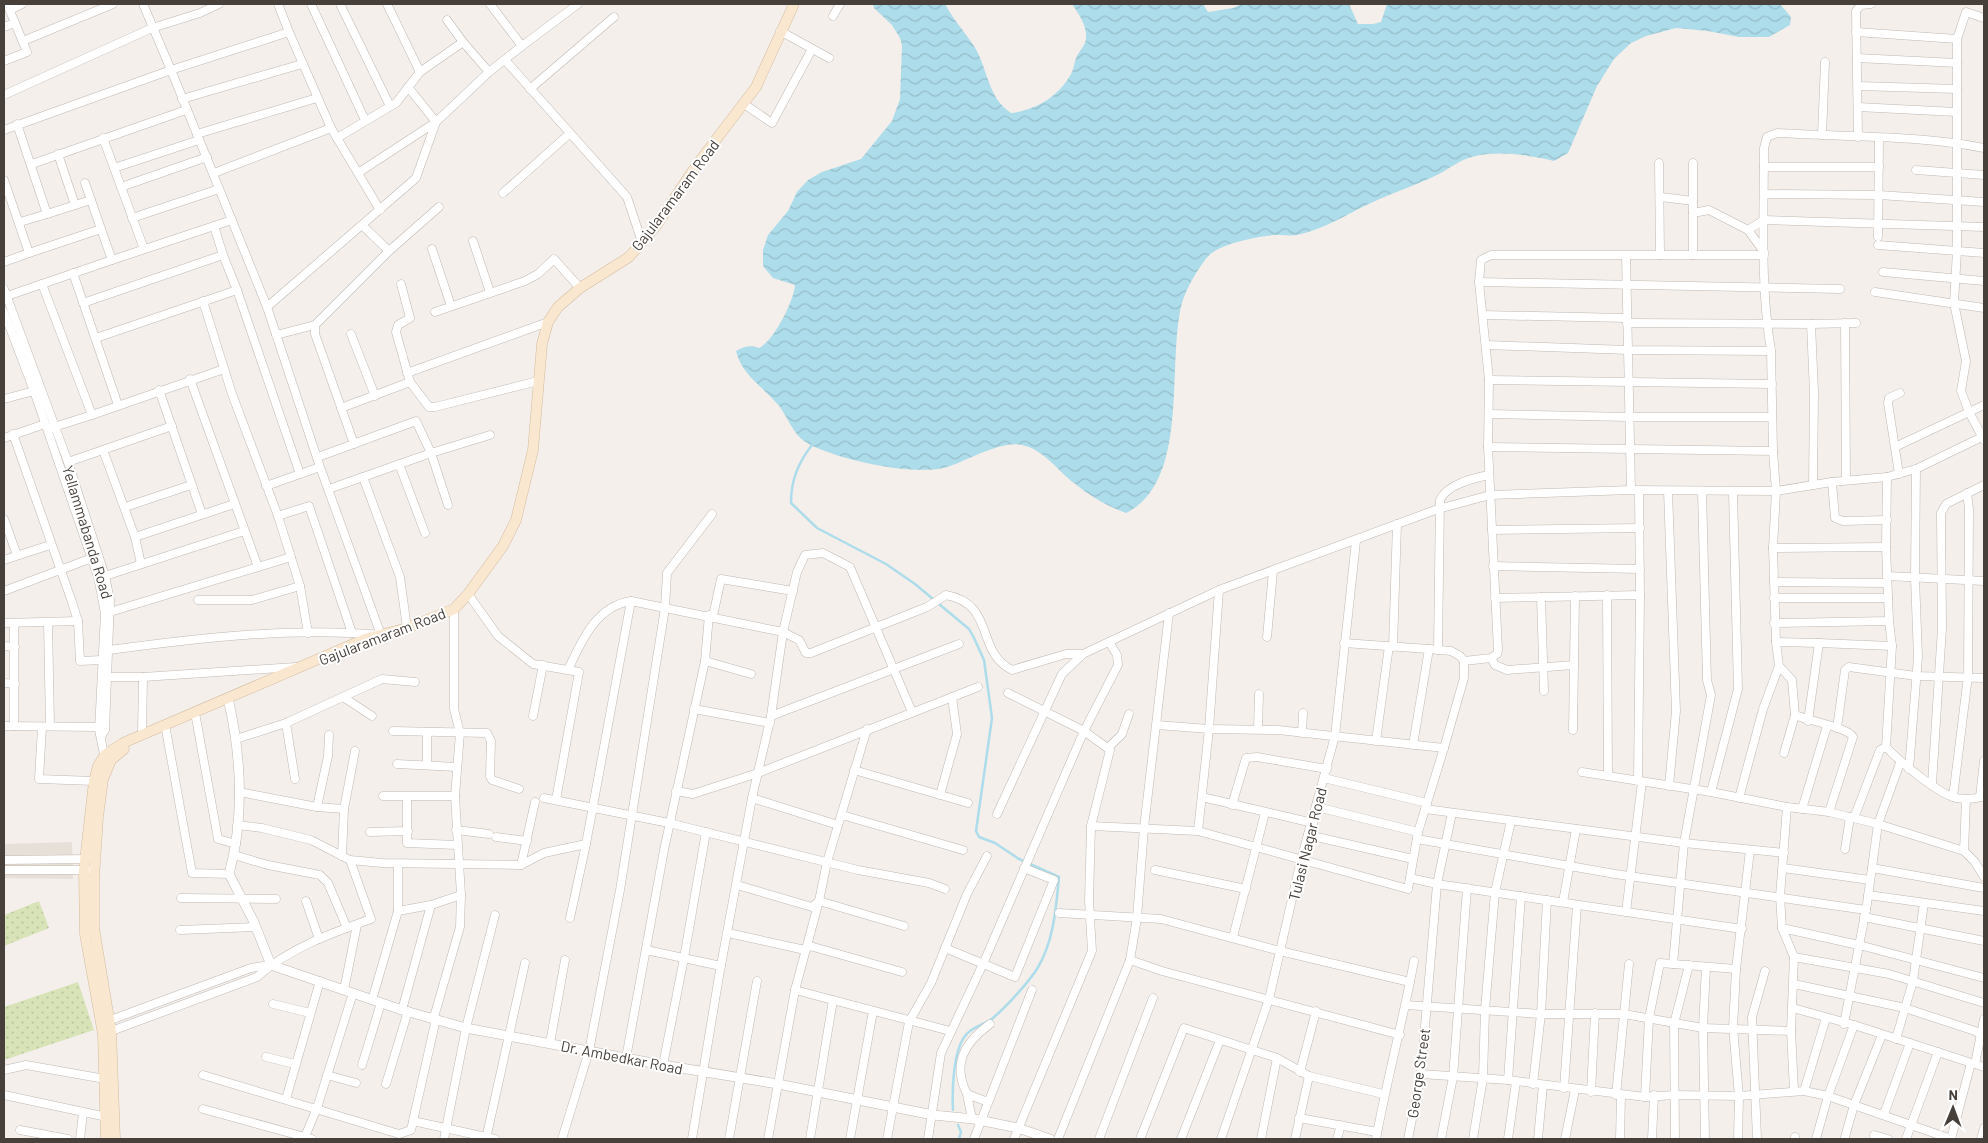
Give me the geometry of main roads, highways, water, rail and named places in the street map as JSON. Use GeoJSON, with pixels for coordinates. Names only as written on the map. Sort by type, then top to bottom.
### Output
{"type":"FeatureCollection","features":[{"type":"Feature","properties":{"kind":"main road","name":"Gajularamaram Road"},"geometry":{"type":"LineString","coordinates":[[90,859],[94,781],[98,766],[105,755],[123,743],[229,701],[278,676],[290,673],[364,640],[407,628],[454,609],[468,594],[504,546],[516,520],[534,450],[538,380],[542,344],[548,322],[558,307],[580,288],[629,257],[662,218],[696,166],[756,87],[794,4]]}},
{"type":"Feature","properties":{"kind":"main road"},"geometry":{"type":"LineString","coordinates":[[115,1139],[106,1027],[85,934],[90,859],[107,768],[119,752],[196,718],[229,701]]}},
{"type":"Feature","properties":{"kind":"main road"},"geometry":{"type":"LineString","coordinates":[[106,1027],[106,1139]]}},
{"type":"Feature","properties":{"kind":"water"},"geometry":{"type":"Polygon","coordinates":[[[873,4],[945,4],[979,55],[992,91],[1011,113],[1029,109],[1046,101],[1060,89],[1071,74],[1076,58],[1086,38],[1083,23],[1072,4],[1203,4],[1208,12],[1233,8],[1242,4],[1349,4],[1358,24],[1381,22],[1387,4],[1780,4],[1791,17],[1790,25],[1769,37],[1739,37],[1708,31],[1676,28],[1646,36],[1631,43],[1614,59],[1597,86],[1568,153],[1554,161],[1523,155],[1503,154],[1468,158],[1431,178],[1381,198],[1336,221],[1307,233],[1274,235],[1246,240],[1226,246],[1210,254],[1195,275],[1182,303],[1178,328],[1172,418],[1168,448],[1160,475],[1146,497],[1126,513],[1092,496],[1037,451],[1022,445],[1004,445],[947,467],[915,470],[853,460],[817,448],[804,441],[797,434],[780,407],[749,375],[739,360],[736,351],[748,346],[759,348],[770,338],[782,320],[794,292],[795,285],[773,278],[763,266],[763,250],[768,235],[788,211],[797,192],[808,180],[822,172],[861,159],[892,121],[900,99],[902,45],[892,25],[874,8],[873,4]]]}},
{"type":"Feature","properties":{"kind":"waterway"},"geometry":{"type":"LineString","coordinates":[[812,445],[796,472],[792,487],[791,503],[817,528],[886,564],[915,584],[969,629],[984,660],[992,718],[976,831],[979,837],[995,843],[1019,859],[1059,877],[1051,936],[1037,969],[1004,1007],[990,1020],[968,1033],[961,1043],[954,1072],[953,1110]]}},
{"type":"Feature","properties":{"kind":"waterway"},"geometry":{"type":"LineString","coordinates":[[958,1125],[961,1132],[959,1139]]}}]}
